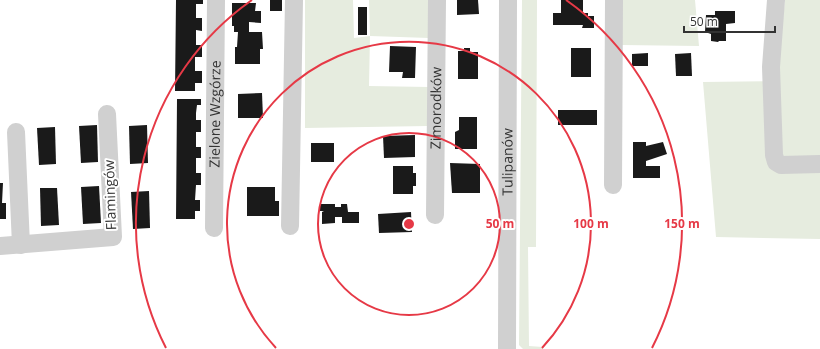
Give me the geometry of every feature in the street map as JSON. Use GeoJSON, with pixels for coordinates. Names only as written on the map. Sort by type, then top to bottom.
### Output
{"type":"FeatureCollection","features":[{"type":"Feature","properties":{"kind":"street","name":"Zielone Wzgórze"},"geometry":{"type":"LineString","coordinates":[[214,228],[216,0]]}},
{"type":"Feature","properties":{"kind":"street"},"geometry":{"type":"LineString","coordinates":[[290,226],[294,0]]}},
{"type":"Feature","properties":{"kind":"street","name":"Zimorodków"},"geometry":{"type":"LineString","coordinates":[[435,215],[437,0]]}},
{"type":"Feature","properties":{"kind":"street","name":"Tulipanów"},"geometry":{"type":"LineString","coordinates":[[507,349],[508,0]]}},
{"type":"Feature","properties":{"kind":"street"},"geometry":{"type":"LineString","coordinates":[[613,185],[614,0]]}},
{"type":"Feature","properties":{"kind":"street"},"geometry":{"type":"LineString","coordinates":[[776,0],[771,67],[774,155],[776,162],[782,165],[820,164]]}},
{"type":"Feature","properties":{"kind":"street","name":"Flamingów"},"geometry":{"type":"LineString","coordinates":[[0,246],[113,237],[107,114]]}},
{"type":"Feature","properties":{"kind":"street"},"geometry":{"type":"LineString","coordinates":[[16,132],[21,245]]}},
{"type":"Feature","properties":{"kind":"shaded area"},"geometry":{"type":"Polygon","coordinates":[[[305,0],[353,0],[354,38],[370,36],[369,86],[429,87],[428,126],[305,128],[305,0]]]}},
{"type":"Feature","properties":{"kind":"shaded area"},"geometry":{"type":"Polygon","coordinates":[[[369,0],[430,0],[429,38],[370,36],[369,0]]]}},
{"type":"Feature","properties":{"kind":"shaded area"},"geometry":{"type":"Polygon","coordinates":[[[522,0],[537,0],[536,247],[528,247],[529,346],[543,347],[543,349],[523,349],[519,345],[522,0]]]}},
{"type":"Feature","properties":{"kind":"shaded area"},"geometry":{"type":"Polygon","coordinates":[[[621,0],[695,0],[699,46],[621,45],[621,0]]]}},
{"type":"Feature","properties":{"kind":"shaded area"},"geometry":{"type":"Polygon","coordinates":[[[785,0],[820,0],[820,239],[716,237],[703,82],[776,81],[785,0]]]}},
{"type":"Feature","properties":{"kind":"building"},"geometry":{"type":"Polygon","coordinates":[[[176,0],[203,0],[203,4],[196,4],[196,18],[202,18],[202,31],[196,30],[196,45],[202,45],[202,57],[195,57],[195,71],[202,71],[202,83],[195,83],[195,91],[175,91],[176,0]]]}},
{"type":"Feature","properties":{"kind":"building"},"geometry":{"type":"Polygon","coordinates":[[[270,0],[282,0],[282,11],[270,11],[270,0]]]}},
{"type":"Feature","properties":{"kind":"building"},"geometry":{"type":"Polygon","coordinates":[[[457,0],[478,0],[479,14],[457,15],[457,0]]]}},
{"type":"Feature","properties":{"kind":"building"},"geometry":{"type":"Polygon","coordinates":[[[561,0],[583,0],[583,13],[588,13],[588,16],[594,16],[594,28],[582,28],[583,25],[553,25],[553,13],[561,13],[561,0]]]}},
{"type":"Feature","properties":{"kind":"building"},"geometry":{"type":"Polygon","coordinates":[[[232,3],[256,3],[255,11],[261,11],[261,23],[249,22],[249,32],[262,32],[263,49],[260,49],[260,64],[235,64],[235,47],[237,47],[238,32],[234,32],[234,26],[232,26],[232,3]]]}},
{"type":"Feature","properties":{"kind":"building"},"geometry":{"type":"Polygon","coordinates":[[[358,7],[367,7],[367,35],[358,35],[358,7]]]}},
{"type":"Feature","properties":{"kind":"building"},"geometry":{"type":"Polygon","coordinates":[[[715,11],[735,11],[735,23],[726,24],[726,41],[711,41],[711,34],[705,32],[706,15],[715,15],[715,11]]]}},
{"type":"Feature","properties":{"kind":"building"},"geometry":{"type":"Polygon","coordinates":[[[390,46],[416,47],[415,78],[402,78],[403,72],[389,72],[390,46]]]}},
{"type":"Feature","properties":{"kind":"building"},"geometry":{"type":"Polygon","coordinates":[[[464,48],[470,48],[470,52],[478,52],[478,79],[458,79],[458,51],[464,51],[464,48]]]}},
{"type":"Feature","properties":{"kind":"building"},"geometry":{"type":"Polygon","coordinates":[[[571,48],[591,48],[591,77],[571,77],[571,48]]]}},
{"type":"Feature","properties":{"kind":"building"},"geometry":{"type":"Polygon","coordinates":[[[648,53],[648,66],[632,66],[632,54],[648,53]]]}},
{"type":"Feature","properties":{"kind":"building"},"geometry":{"type":"Polygon","coordinates":[[[691,53],[692,76],[676,76],[675,54],[691,53]]]}},
{"type":"Feature","properties":{"kind":"building"},"geometry":{"type":"Polygon","coordinates":[[[262,93],[263,118],[238,118],[238,94],[262,93]]]}},
{"type":"Feature","properties":{"kind":"building"},"geometry":{"type":"Polygon","coordinates":[[[177,99],[201,99],[201,105],[197,105],[196,113],[196,120],[201,120],[201,132],[196,132],[196,147],[201,147],[201,158],[196,158],[196,173],[201,173],[201,185],[196,185],[195,200],[200,200],[200,211],[195,211],[195,219],[176,219],[177,99]]]}},
{"type":"Feature","properties":{"kind":"building"},"geometry":{"type":"Polygon","coordinates":[[[558,110],[597,110],[597,125],[558,125],[558,110]]]}},
{"type":"Feature","properties":{"kind":"building"},"geometry":{"type":"Polygon","coordinates":[[[459,117],[477,117],[477,149],[455,149],[455,132],[459,130],[459,117]]]}},
{"type":"Feature","properties":{"kind":"building"},"geometry":{"type":"Polygon","coordinates":[[[97,125],[98,162],[81,163],[79,126],[97,125]]]}},
{"type":"Feature","properties":{"kind":"building"},"geometry":{"type":"Polygon","coordinates":[[[147,125],[148,163],[130,164],[129,126],[147,125]]]}},
{"type":"Feature","properties":{"kind":"building"},"geometry":{"type":"Polygon","coordinates":[[[55,127],[56,164],[39,165],[37,128],[55,127]]]}},
{"type":"Feature","properties":{"kind":"building"},"geometry":{"type":"Polygon","coordinates":[[[415,135],[415,157],[384,158],[383,136],[415,135]]]}},
{"type":"Feature","properties":{"kind":"building"},"geometry":{"type":"Polygon","coordinates":[[[633,142],[646,142],[646,146],[663,142],[667,154],[646,161],[646,166],[660,166],[660,178],[633,178],[633,142]]]}},
{"type":"Feature","properties":{"kind":"building"},"geometry":{"type":"Polygon","coordinates":[[[311,143],[334,143],[334,162],[311,162],[311,143]]]}},
{"type":"Feature","properties":{"kind":"building"},"geometry":{"type":"Polygon","coordinates":[[[450,163],[480,164],[480,193],[452,193],[450,163]]]}},
{"type":"Feature","properties":{"kind":"building"},"geometry":{"type":"Polygon","coordinates":[[[393,166],[413,166],[413,173],[416,173],[416,186],[413,186],[413,194],[393,194],[393,166]]]}},
{"type":"Feature","properties":{"kind":"building"},"geometry":{"type":"Polygon","coordinates":[[[0,183],[3,183],[2,203],[6,203],[6,219],[0,219],[0,183]]]}},
{"type":"Feature","properties":{"kind":"building"},"geometry":{"type":"Polygon","coordinates":[[[99,186],[101,223],[83,224],[81,187],[99,186]]]}},
{"type":"Feature","properties":{"kind":"building"},"geometry":{"type":"Polygon","coordinates":[[[247,187],[275,187],[275,201],[279,201],[279,216],[247,216],[247,187]]]}},
{"type":"Feature","properties":{"kind":"building"},"geometry":{"type":"Polygon","coordinates":[[[40,188],[57,188],[59,225],[41,226],[40,188]]]}},
{"type":"Feature","properties":{"kind":"building"},"geometry":{"type":"Polygon","coordinates":[[[149,191],[150,228],[133,229],[131,192],[149,191]]]}},
{"type":"Feature","properties":{"kind":"building"},"geometry":{"type":"Polygon","coordinates":[[[320,204],[335,204],[335,207],[341,207],[341,204],[347,204],[348,212],[359,212],[359,223],[342,223],[342,217],[335,217],[335,223],[322,224],[322,212],[324,211],[320,211],[320,204]]]}},
{"type":"Feature","properties":{"kind":"building"},"geometry":{"type":"Polygon","coordinates":[[[411,212],[412,232],[379,233],[378,214],[411,212]]]}}]}
